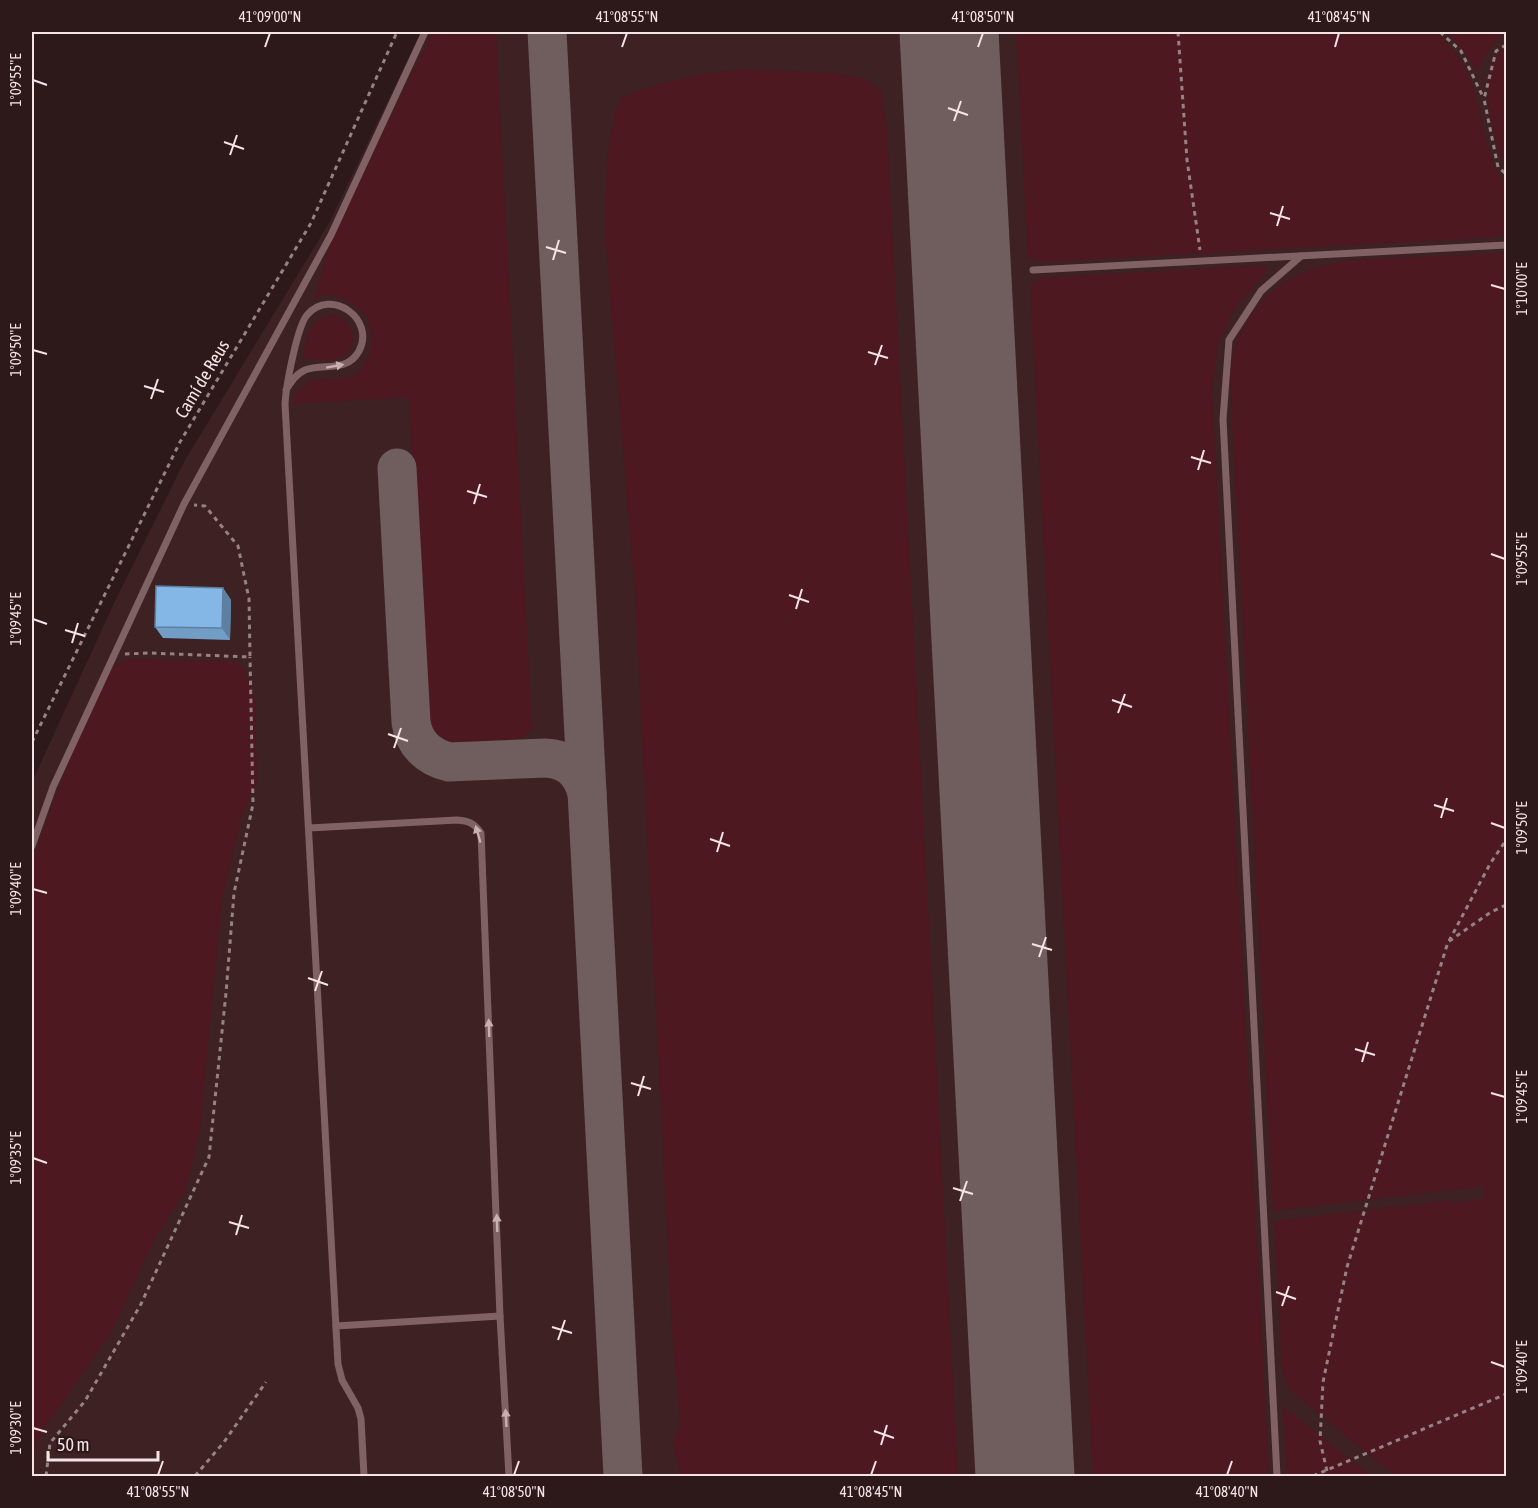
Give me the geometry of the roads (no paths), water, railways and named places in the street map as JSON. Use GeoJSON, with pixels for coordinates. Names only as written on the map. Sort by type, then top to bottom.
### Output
{"type":"FeatureCollection","features":[{"type":"Feature","properties":{"kind":"lane"},"geometry":{"type":"LineString","coordinates":[[32,846],[53,787],[184,504],[331,235],[425,32]]}},
{"type":"Feature","properties":{"kind":"lane"},"geometry":{"type":"LineString","coordinates":[[1033,270],[1506,245]]}},
{"type":"Feature","properties":{"kind":"lane"},"geometry":{"type":"LineString","coordinates":[[1277,1476],[1223,419],[1229,340],[1261,291],[1301,256]]}},
{"type":"Feature","properties":{"kind":"lane"},"geometry":{"type":"LineString","coordinates":[[286,390],[292,379],[306,370],[335,368],[353,359],[359,351],[362,341],[360,322],[347,308],[327,304],[317,307],[303,321],[286,390],[285,404],[338,1364],[342,1380],[358,1408],[361,1419],[364,1476]]}},
{"type":"Feature","properties":{"kind":"lane"},"geometry":{"type":"LineString","coordinates":[[309,828],[466,820],[475,824],[480,833],[509,1476]]}},
{"type":"Feature","properties":{"kind":"lane"},"geometry":{"type":"LineString","coordinates":[[336,1326],[501,1316]]}}]}
